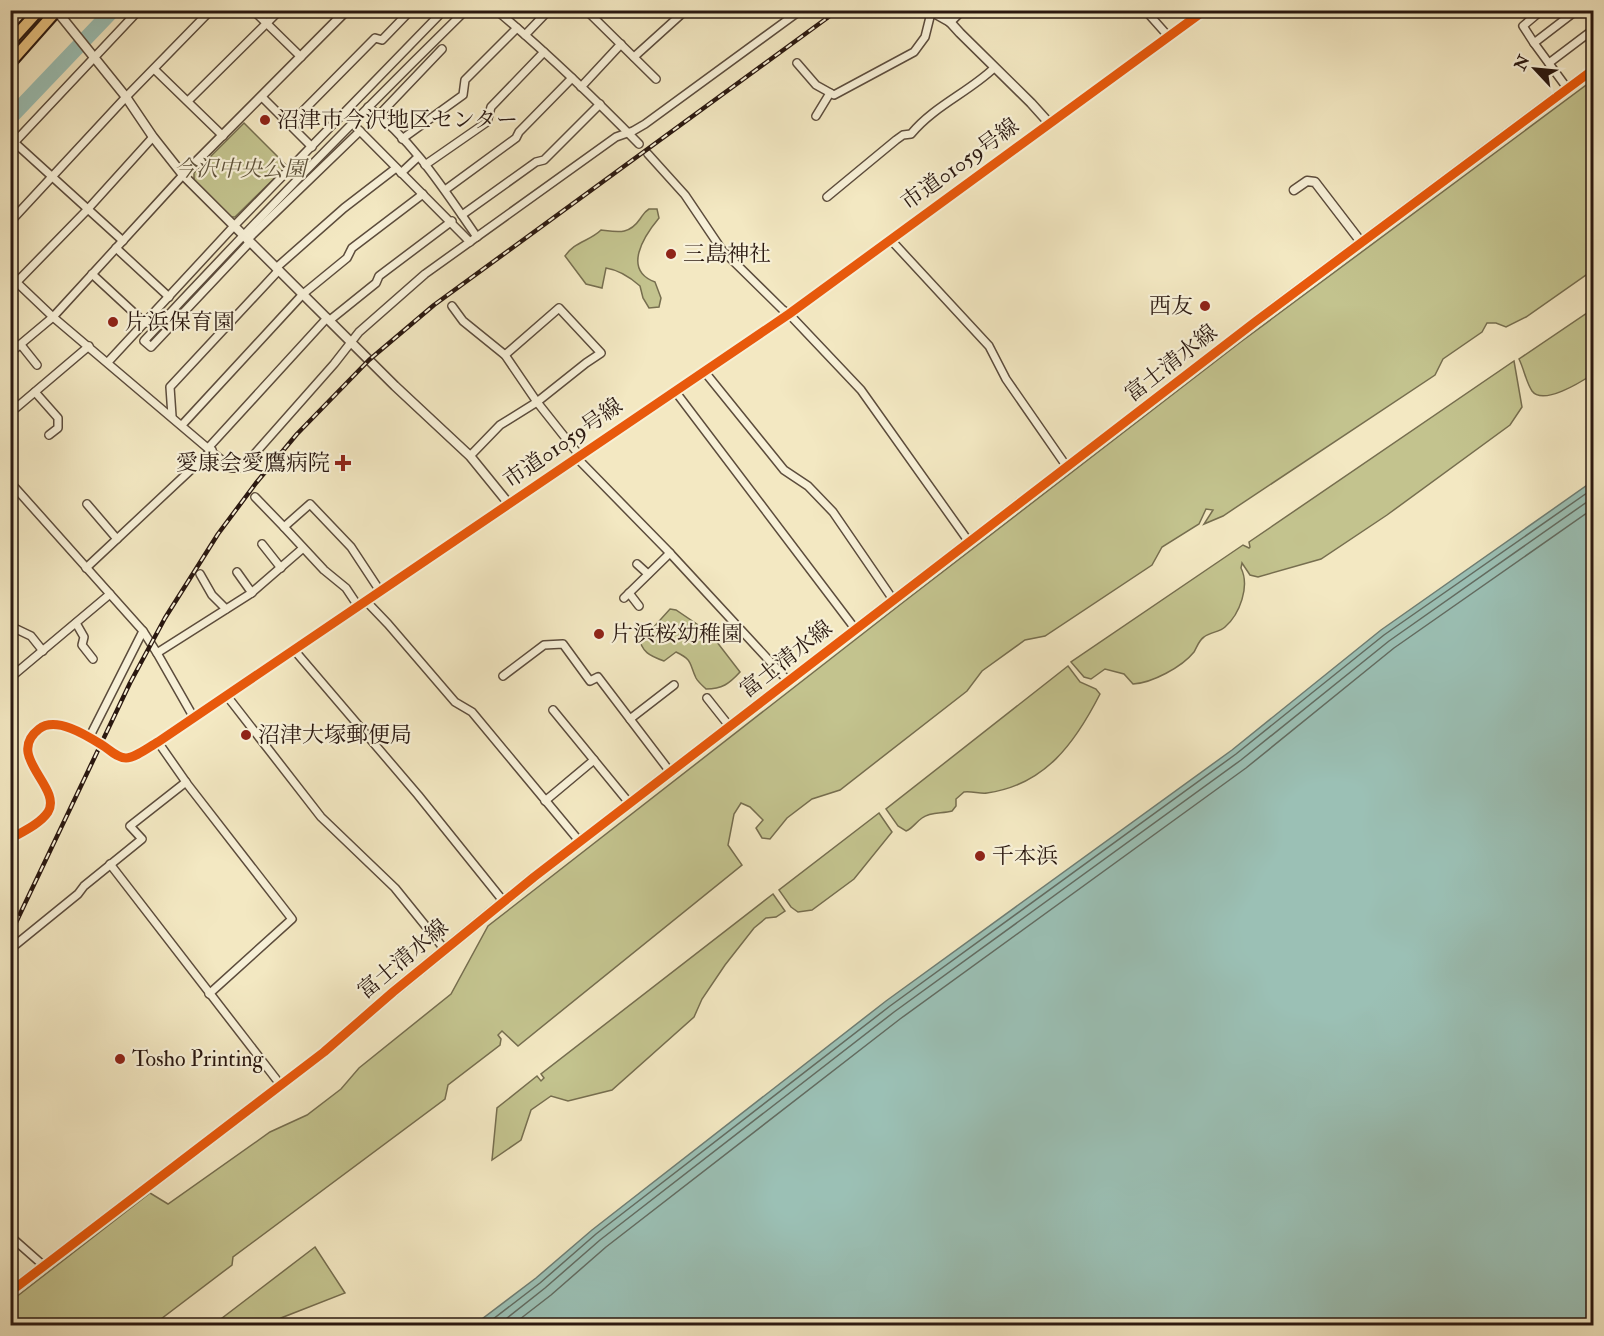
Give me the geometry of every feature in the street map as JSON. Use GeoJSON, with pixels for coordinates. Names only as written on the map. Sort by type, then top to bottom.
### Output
{"type":"FeatureCollection","features":[{"type":"Feature","properties":{"kind":"highway"},"geometry":{"type":"LineString","coordinates":[[10,42],[39,10]]}},
{"type":"Feature","properties":{"kind":"highway"},"geometry":{"type":"LineString","coordinates":[[10,63],[57,11]]}},
{"type":"Feature","properties":{"kind":"main road","name":"富士清水線"},"geometry":{"type":"LineString","coordinates":[[10,1292],[324,1052],[445,950],[580,842],[1361,242],[1593,69]]}},
{"type":"Feature","properties":{"kind":"street"},"geometry":{"type":"LineString","coordinates":[[123,241],[13,145],[92,55],[139,10]]}},
{"type":"Feature","properties":{"kind":"street"},"geometry":{"type":"LineString","coordinates":[[10,222],[126,97],[211,10]]}},
{"type":"Feature","properties":{"kind":"street"},"geometry":{"type":"LineString","coordinates":[[253,10],[301,57]]}},
{"type":"Feature","properties":{"kind":"street"},"geometry":{"type":"LineString","coordinates":[[188,101],[280,10]]}},
{"type":"Feature","properties":{"kind":"street"},"geometry":{"type":"LineString","coordinates":[[10,353],[53,317],[183,175],[347,10]]}},
{"type":"Feature","properties":{"kind":"street"},"geometry":{"type":"LineString","coordinates":[[290,124],[375,38],[382,40],[411,10]]}},
{"type":"Feature","properties":{"kind":"street"},"geometry":{"type":"LineString","coordinates":[[108,362],[234,225],[444,10]]}},
{"type":"Feature","properties":{"kind":"street"},"geometry":{"type":"LineString","coordinates":[[360,131],[247,239],[144,341],[151,347],[247,239],[352,123],[465,10]]}},
{"type":"Feature","properties":{"kind":"street"},"geometry":{"type":"LineString","coordinates":[[496,10],[600,104],[639,144]]}},
{"type":"Feature","properties":{"kind":"street"},"geometry":{"type":"LineString","coordinates":[[525,35],[549,10]]}},
{"type":"Feature","properties":{"kind":"street"},"geometry":{"type":"LineString","coordinates":[[586,10],[656,79]]}},
{"type":"Feature","properties":{"kind":"street"},"geometry":{"type":"LineString","coordinates":[[634,57],[686,10]]}},
{"type":"Feature","properties":{"kind":"street"},"geometry":{"type":"LineString","coordinates":[[10,276],[53,317],[231,468],[242,468],[334,364],[359,332],[425,274],[616,137],[638,129],[801,10]]}},
{"type":"Feature","properties":{"kind":"street"},"geometry":{"type":"LineString","coordinates":[[916,10],[931,13],[950,22]]}},
{"type":"Feature","properties":{"kind":"street"},"geometry":{"type":"LineString","coordinates":[[944,10],[950,22],[1049,123]]}},
{"type":"Feature","properties":{"kind":"street"},"geometry":{"type":"LineString","coordinates":[[950,22],[962,10]]}},
{"type":"Feature","properties":{"kind":"street"},"geometry":{"type":"LineString","coordinates":[[1145,10],[1169,37]]}},
{"type":"Feature","properties":{"kind":"street","name":"市道01059号線"},"geometry":{"type":"LineString","coordinates":[[10,839],[47,814],[51,803],[49,793],[28,756],[29,744],[36,731],[55,724],[89,738],[121,757],[128,758],[158,742],[789,314],[1205,10]]}},
{"type":"Feature","properties":{"kind":"street"},"geometry":{"type":"LineString","coordinates":[[1542,10],[1523,26],[1567,88]]}},
{"type":"Feature","properties":{"kind":"street"},"geometry":{"type":"LineString","coordinates":[[1534,43],[1577,10]]}},
{"type":"Feature","properties":{"kind":"street"},"geometry":{"type":"LineString","coordinates":[[1590,10],[1593,14]]}},
{"type":"Feature","properties":{"kind":"street"},"geometry":{"type":"LineString","coordinates":[[57,11],[126,97],[153,137],[183,175],[395,386],[471,456],[509,504]]}},
{"type":"Feature","properties":{"kind":"street"},"geometry":{"type":"LineString","coordinates":[[797,63],[816,85],[834,95],[914,52],[925,37],[931,13]]}},
{"type":"Feature","properties":{"kind":"street"},"geometry":{"type":"LineString","coordinates":[[402,139],[462,95],[465,80],[517,28]]}},
{"type":"Feature","properties":{"kind":"street"},"geometry":{"type":"LineString","coordinates":[[1549,63],[1593,29]]}},
{"type":"Feature","properties":{"kind":"street"},"geometry":{"type":"LineString","coordinates":[[416,40],[427,48]]}},
{"type":"Feature","properties":{"kind":"street"},"geometry":{"type":"LineString","coordinates":[[581,87],[621,44]]}},
{"type":"Feature","properties":{"kind":"street"},"geometry":{"type":"LineString","coordinates":[[379,115],[442,49]]}},
{"type":"Feature","properties":{"kind":"street"},"geometry":{"type":"LineString","coordinates":[[425,165],[487,122],[489,110],[544,52]]}},
{"type":"Feature","properties":{"kind":"street"},"geometry":{"type":"LineString","coordinates":[[827,197],[896,140],[903,135],[911,134],[956,94],[977,83],[994,68]]}},
{"type":"Feature","properties":{"kind":"street"},"geometry":{"type":"LineString","coordinates":[[154,69],[223,136]]}},
{"type":"Feature","properties":{"kind":"street"},"geometry":{"type":"LineString","coordinates":[[445,190],[516,138],[519,132],[572,78]]}},
{"type":"Feature","properties":{"kind":"street"},"geometry":{"type":"LineString","coordinates":[[816,116],[830,93]]}},
{"type":"Feature","properties":{"kind":"street"},"geometry":{"type":"LineString","coordinates":[[262,97],[312,147]]}},
{"type":"Feature","properties":{"kind":"street"},"geometry":{"type":"LineString","coordinates":[[462,215],[536,162],[544,160],[600,104]]}},
{"type":"Feature","properties":{"kind":"street"},"geometry":{"type":"LineString","coordinates":[[368,107],[379,115],[425,165],[477,237]]}},
{"type":"Feature","properties":{"kind":"street"},"geometry":{"type":"LineString","coordinates":[[352,123],[398,171],[452,221],[470,242]]}},
{"type":"Feature","properties":{"kind":"street"},"geometry":{"type":"LineString","coordinates":[[10,289],[87,210],[153,137]]}},
{"type":"Feature","properties":{"kind":"street"},"geometry":{"type":"LineString","coordinates":[[648,154],[685,195],[722,250],[789,314],[861,390],[969,542]]}},
{"type":"Feature","properties":{"kind":"street"},"geometry":{"type":"LineString","coordinates":[[172,416],[170,387],[277,269],[344,208],[418,157]]}},
{"type":"Feature","properties":{"kind":"street"},"geometry":{"type":"LineString","coordinates":[[1294,190],[1307,181],[1314,182],[1361,242]]}},
{"type":"Feature","properties":{"kind":"street"},"geometry":{"type":"LineString","coordinates":[[182,425],[303,294],[348,258],[352,248],[423,194]]}},
{"type":"Feature","properties":{"kind":"street"},"geometry":{"type":"LineString","coordinates":[[86,568],[211,449],[329,319],[376,283],[379,276],[452,221]]}},
{"type":"Feature","properties":{"kind":"street"},"geometry":{"type":"LineString","coordinates":[[890,239],[989,346],[1006,379],[1067,467]]}},
{"type":"Feature","properties":{"kind":"street"},"geometry":{"type":"LineString","coordinates":[[116,248],[169,297]]}},
{"type":"Feature","properties":{"kind":"street"},"geometry":{"type":"LineString","coordinates":[[92,274],[145,323]]}},
{"type":"Feature","properties":{"kind":"street"},"geometry":{"type":"LineString","coordinates":[[452,306],[463,321],[505,355],[577,456],[789,682]]}},
{"type":"Feature","properties":{"kind":"street"},"geometry":{"type":"LineString","coordinates":[[471,456],[500,425],[537,402],[601,353],[559,308],[505,355]]}},
{"type":"Feature","properties":{"kind":"street"},"geometry":{"type":"LineString","coordinates":[[21,345],[37,364]]}},
{"type":"Feature","properties":{"kind":"street"},"geometry":{"type":"LineString","coordinates":[[10,413],[89,346]]}},
{"type":"Feature","properties":{"kind":"street"},"geometry":{"type":"LineString","coordinates":[[704,370],[784,470],[808,486],[833,512],[894,601]]}},
{"type":"Feature","properties":{"kind":"street"},"geometry":{"type":"LineString","coordinates":[[675,391],[856,630]]}},
{"type":"Feature","properties":{"kind":"street"},"geometry":{"type":"LineString","coordinates":[[35,392],[58,418],[58,428],[49,435]]}},
{"type":"Feature","properties":{"kind":"street"},"geometry":{"type":"LineString","coordinates":[[10,482],[143,631],[194,718]]}},
{"type":"Feature","properties":{"kind":"street"},"geometry":{"type":"LineString","coordinates":[[255,497],[330,576],[388,624],[455,702],[471,712],[580,842]]}},
{"type":"Feature","properties":{"kind":"street"},"geometry":{"type":"LineString","coordinates":[[87,504],[117,539]]}},
{"type":"Feature","properties":{"kind":"street"},"geometry":{"type":"LineString","coordinates":[[284,528],[310,504],[351,548],[380,591]]}},
{"type":"Feature","properties":{"kind":"street"},"geometry":{"type":"LineString","coordinates":[[262,544],[281,568]]}},
{"type":"Feature","properties":{"kind":"street"},"geometry":{"type":"LineString","coordinates":[[157,653],[252,593],[302,549]]}},
{"type":"Feature","properties":{"kind":"street"},"geometry":{"type":"LineString","coordinates":[[639,606],[626,596],[670,553]]}},
{"type":"Feature","properties":{"kind":"street"},"geometry":{"type":"LineString","coordinates":[[637,564],[648,574]]}},
{"type":"Feature","properties":{"kind":"street"},"geometry":{"type":"LineString","coordinates":[[237,572],[252,593]]}},
{"type":"Feature","properties":{"kind":"street"},"geometry":{"type":"LineString","coordinates":[[200,574],[212,595],[226,609]]}},
{"type":"Feature","properties":{"kind":"street"},"geometry":{"type":"LineString","coordinates":[[10,678],[110,594]]}},
{"type":"Feature","properties":{"kind":"street"},"geometry":{"type":"LineString","coordinates":[[76,623],[84,637],[82,645],[93,659]]}},
{"type":"Feature","properties":{"kind":"street"},"geometry":{"type":"LineString","coordinates":[[10,626],[31,636],[43,651]]}},
{"type":"Feature","properties":{"kind":"street"},"geometry":{"type":"LineString","coordinates":[[89,738],[143,631]]}},
{"type":"Feature","properties":{"kind":"street"},"geometry":{"type":"LineString","coordinates":[[503,676],[544,645],[563,644],[590,681],[598,677],[671,773]]}},
{"type":"Feature","properties":{"kind":"street"},"geometry":{"type":"LineString","coordinates":[[295,651],[418,795],[504,902]]}},
{"type":"Feature","properties":{"kind":"street"},"geometry":{"type":"LineString","coordinates":[[630,719],[674,685]]}},
{"type":"Feature","properties":{"kind":"street"},"geometry":{"type":"LineString","coordinates":[[227,696],[321,818],[395,888],[445,950]]}},
{"type":"Feature","properties":{"kind":"street"},"geometry":{"type":"LineString","coordinates":[[707,699],[730,727]]}},
{"type":"Feature","properties":{"kind":"street"},"geometry":{"type":"LineString","coordinates":[[553,710],[630,804]]}},
{"type":"Feature","properties":{"kind":"street"},"geometry":{"type":"LineString","coordinates":[[158,742],[186,782],[292,919],[209,994]]}},
{"type":"Feature","properties":{"kind":"street"},"geometry":{"type":"LineString","coordinates":[[545,801],[594,760]]}},
{"type":"Feature","properties":{"kind":"street"},"geometry":{"type":"LineString","coordinates":[[10,951],[141,839],[130,826],[186,782]]}},
{"type":"Feature","properties":{"kind":"street"},"geometry":{"type":"LineString","coordinates":[[110,864],[276,1079]]}},
{"type":"Feature","properties":{"kind":"street"},"geometry":{"type":"LineString","coordinates":[[10,1236],[44,1266]]}},
{"type":"Feature","properties":{"kind":"green space"},"geometry":{"type":"Polygon","coordinates":[[[1593,80],[1593,270],[1526,317],[1506,327],[1496,323],[1487,323],[1482,332],[1443,359],[1435,375],[1223,516],[1204,524],[1213,510],[1206,509],[1199,524],[1162,547],[1152,565],[1045,636],[1025,640],[982,671],[967,691],[840,790],[812,799],[787,818],[770,839],[762,838],[756,828],[763,820],[750,807],[741,803],[734,814],[728,845],[742,865],[518,1046],[502,1031],[498,1035],[501,1039],[500,1045],[448,1085],[445,1099],[233,1257],[232,1265],[153,1325],[11,1325],[11,1301],[150,1193],[168,1204],[270,1132],[307,1115],[341,1089],[359,1068],[451,994],[488,926],[1242,341],[1593,80]]]}},
{"type":"Feature","properties":{"kind":"green space","name":"今沢中央公園"},"geometry":{"type":"Polygon","coordinates":[[[244,123],[287,166],[235,217],[230,217],[194,181],[194,173],[244,123]]]}},
{"type":"Feature","properties":{"kind":"green space"},"geometry":{"type":"Polygon","coordinates":[[[649,209],[657,209],[659,218],[642,243],[638,261],[645,277],[655,282],[661,298],[659,307],[649,308],[640,286],[629,277],[606,268],[602,288],[586,284],[565,256],[573,248],[601,230],[618,232],[632,228],[649,209]]]}},
{"type":"Feature","properties":{"kind":"green space"},"geometry":{"type":"Polygon","coordinates":[[[1593,309],[1593,374],[1562,391],[1544,396],[1537,395],[1530,387],[1519,359],[1593,309]]]}},
{"type":"Feature","properties":{"kind":"green space"},"geometry":{"type":"Polygon","coordinates":[[[1514,361],[1522,407],[1510,425],[1387,515],[1321,559],[1258,577],[1250,575],[1242,563],[1244,591],[1235,615],[1223,629],[1202,638],[1189,658],[1149,681],[1133,684],[1124,674],[1105,669],[1091,679],[1084,677],[1071,662],[1243,545],[1249,548],[1249,542],[1514,361]]]}},
{"type":"Feature","properties":{"kind":"green space"},"geometry":{"type":"Polygon","coordinates":[[[670,609],[676,610],[710,633],[740,672],[732,680],[721,687],[706,689],[697,679],[688,660],[681,655],[676,652],[664,661],[644,650],[639,636],[652,629],[670,609]]]}},
{"type":"Feature","properties":{"kind":"green space"},"geometry":{"type":"Polygon","coordinates":[[[1068,666],[1080,682],[1096,689],[1100,694],[1080,729],[1056,759],[1026,781],[987,793],[964,792],[956,799],[956,806],[952,811],[925,816],[906,831],[898,826],[886,809],[1068,666]]]}},
{"type":"Feature","properties":{"kind":"green space"},"geometry":{"type":"Polygon","coordinates":[[[879,813],[892,832],[854,879],[812,910],[798,912],[791,907],[779,890],[879,813]]]}},
{"type":"Feature","properties":{"kind":"green space"},"geometry":{"type":"Polygon","coordinates":[[[773,894],[785,911],[776,917],[766,918],[754,928],[702,999],[694,1017],[612,1090],[568,1101],[551,1096],[531,1110],[521,1140],[492,1160],[497,1108],[537,1076],[541,1081],[544,1078],[541,1074],[773,894]]]}},
{"type":"Feature","properties":{"kind":"green space"},"geometry":{"type":"Polygon","coordinates":[[[315,1247],[345,1293],[281,1318],[275,1325],[213,1325],[315,1247]]]}},
{"type":"Feature","properties":{"kind":"water"},"geometry":{"type":"Polygon","coordinates":[[[1593,481],[1593,1325],[474,1325],[886,1001],[1232,750],[1381,630],[1593,481]]]}},
{"type":"Feature","properties":{"kind":"waterway"},"geometry":{"type":"LineString","coordinates":[[10,118],[113,10]]}},
{"type":"Feature","properties":{"kind":"railway"},"geometry":{"type":"LineString","coordinates":[[10,935],[130,683],[165,618],[218,534],[297,434],[369,360],[434,305],[838,10]]}},
{"type":"Feature","properties":{"kind":"cycle path"},"geometry":{"type":"LineString","coordinates":[[10,839],[36,824],[48,812],[50,802],[48,792],[30,761],[28,750],[30,739],[39,729],[54,725],[71,728],[123,758],[134,756],[158,742],[789,314],[1205,10]]}},
{"type":"Feature","properties":{"kind":"cycle path"},"geometry":{"type":"LineString","coordinates":[[10,1292],[324,1052],[393,992],[534,877],[1255,322],[1594,69]]}},
{"type":"Feature","properties":{"kind":"place","name":"沼津市今沢地区センター"},"geometry":{"type":"Point","coordinates":[265,120]}},
{"type":"Feature","properties":{"kind":"place","name":"三島神社"},"geometry":{"type":"Point","coordinates":[671,254]}},
{"type":"Feature","properties":{"kind":"place","name":"西友"},"geometry":{"type":"Point","coordinates":[1205,306]}},
{"type":"Feature","properties":{"kind":"place","name":"片浜保育園"},"geometry":{"type":"Point","coordinates":[113,322]}},
{"type":"Feature","properties":{"kind":"place","name":"愛康会愛鷹病院"},"geometry":{"type":"Point","coordinates":[343,463]}},
{"type":"Feature","properties":{"kind":"place","name":"片浜桜幼稚園"},"geometry":{"type":"Point","coordinates":[599,634]}},
{"type":"Feature","properties":{"kind":"place","name":"沼津大塚郵便局"},"geometry":{"type":"Point","coordinates":[246,735]}},
{"type":"Feature","properties":{"kind":"place","name":"千本浜"},"geometry":{"type":"Point","coordinates":[980,856]}},
{"type":"Feature","properties":{"kind":"place","name":"Tosho Printing"},"geometry":{"type":"Point","coordinates":[120,1059]}}]}
